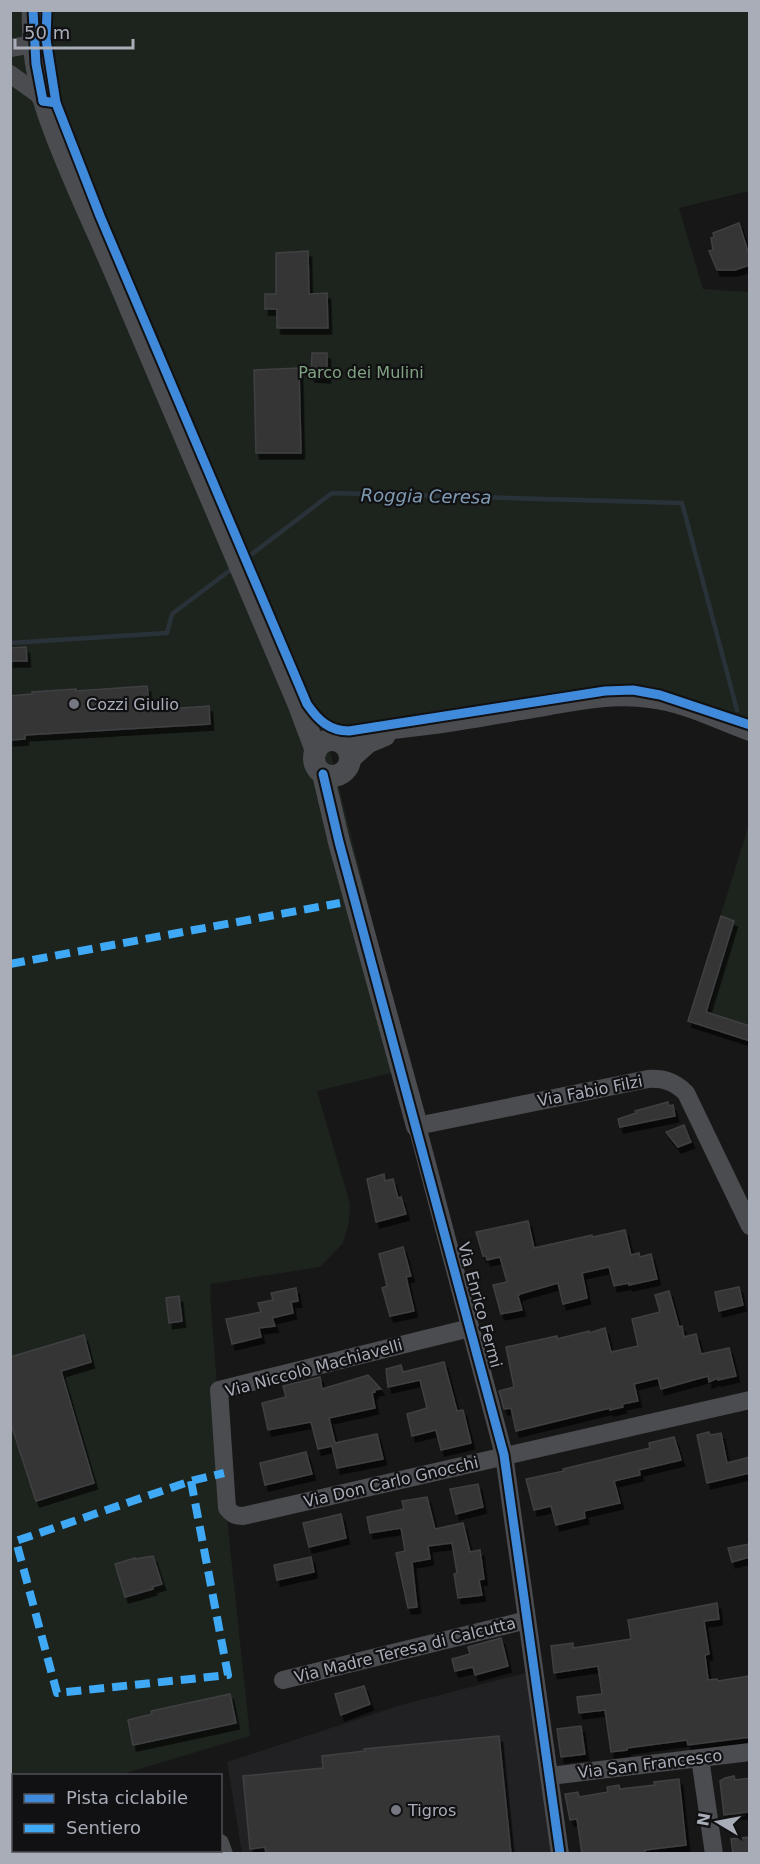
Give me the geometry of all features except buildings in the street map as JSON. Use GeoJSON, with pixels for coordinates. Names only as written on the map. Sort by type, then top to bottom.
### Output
{"type":"FeatureCollection","features":[{"type":"Feature","properties":{"kind":"street"},"geometry":{"type":"LineString","coordinates":[[33,10],[34,44],[43,101],[55,136],[298,703],[322,731],[327,744]]}},
{"type":"Feature","properties":{"kind":"street"},"geometry":{"type":"LineString","coordinates":[[10,48],[34,44]]}},
{"type":"Feature","properties":{"kind":"street"},"geometry":{"type":"LineString","coordinates":[[10,74],[38,94],[43,101]]}},
{"type":"Feature","properties":{"kind":"street"},"geometry":{"type":"LineString","coordinates":[[441,724],[379,739],[369,744],[339,769],[316,766],[315,762],[327,744],[359,735],[593,699],[627,697],[654,699],[680,705],[750,732]]}},
{"type":"Feature","properties":{"kind":"street"},"geometry":{"type":"LineString","coordinates":[[327,744],[348,749],[339,769]]}},
{"type":"Feature","properties":{"kind":"street","name":"Via Enrico Fermi"},"geometry":{"type":"LineString","coordinates":[[339,769],[339,842],[504,1456],[560,1854]]}},
{"type":"Feature","properties":{"kind":"street","name":"Via Fabio Filzi"},"geometry":{"type":"LineString","coordinates":[[417,1126],[648,1079],[665,1079],[686,1093],[750,1226]]}},
{"type":"Feature","properties":{"kind":"street","name":"Via Niccolò Machiavelli"},"geometry":{"type":"LineString","coordinates":[[243,1516],[231,1513],[225,1502],[219,1390],[470,1328]]}},
{"type":"Feature","properties":{"kind":"street","name":"Via Don Carlo Gnocchi"},"geometry":{"type":"LineString","coordinates":[[243,1516],[750,1400]]}},
{"type":"Feature","properties":{"kind":"street","name":"Via Madre Teresa di Calcutta"},"geometry":{"type":"LineString","coordinates":[[283,1680],[527,1620]]}},
{"type":"Feature","properties":{"kind":"street","name":"Via San Francesco"},"geometry":{"type":"LineString","coordinates":[[550,1776],[750,1752]]}},
{"type":"Feature","properties":{"kind":"street"},"geometry":{"type":"LineString","coordinates":[[700,1758],[714,1854]]}},
{"type":"Feature","properties":{"kind":"shaded area"},"geometry":{"type":"Polygon","coordinates":[[[526,1673],[554,1853],[242,1853],[227,1762],[401,1705],[526,1673]]]}},
{"type":"Feature","properties":{"kind":"green space","name":"Parco dei Mulini"},"geometry":{"type":"Polygon","coordinates":[[[11,11],[749,11],[749,191],[679,208],[703,289],[749,292],[749,726],[679,696],[641,689],[326,735],[405,1052],[391,1073],[317,1091],[350,1204],[349,1222],[343,1243],[320,1267],[210,1284],[227,1519],[250,1736],[122,1774],[12,1774],[11,1846],[11,11]]]}},
{"type":"Feature","properties":{"kind":"green space"},"geometry":{"type":"Polygon","coordinates":[[[749,824],[749,1041],[688,1021],[749,824]]]}},
{"type":"Feature","properties":{"kind":"waterway","name":"Roggia Ceresa"},"geometry":{"type":"LineString","coordinates":[[244,560],[332,493],[682,503],[737,710]]}},
{"type":"Feature","properties":{"kind":"waterway","name":"Roggia Ceresa"},"geometry":{"type":"LineString","coordinates":[[10,643],[167,633],[172,614],[233,568]]}},
{"type":"Feature","properties":{"kind":"marked path"},"geometry":{"type":"LineString","coordinates":[[10,964],[340,903]]}},
{"type":"Feature","properties":{"kind":"marked path"},"geometry":{"type":"LineString","coordinates":[[191,1481],[228,1675],[57,1693],[16,1541],[191,1481],[224,1473]]}},
{"type":"Feature","properties":{"kind":"cycle path"},"geometry":{"type":"LineString","coordinates":[[33,10],[36,64],[43,101]]}},
{"type":"Feature","properties":{"kind":"cycle path"},"geometry":{"type":"LineString","coordinates":[[43,101],[56,103],[46,39],[47,10]]}},
{"type":"Feature","properties":{"kind":"cycle path"},"geometry":{"type":"LineString","coordinates":[[56,103],[100,216],[307,704],[320,720],[330,727],[349,731],[605,691],[633,690],[660,695],[750,725]]}},
{"type":"Feature","properties":{"kind":"cycle path"},"geometry":{"type":"LineString","coordinates":[[323,774],[339,842],[504,1455],[560,1854]]}},
{"type":"Feature","properties":{"kind":"place","name":"Cozzi Giulio"},"geometry":{"type":"Point","coordinates":[74,704]}},
{"type":"Feature","properties":{"kind":"place","name":"Tigros"},"geometry":{"type":"Point","coordinates":[396,1810]}}]}
